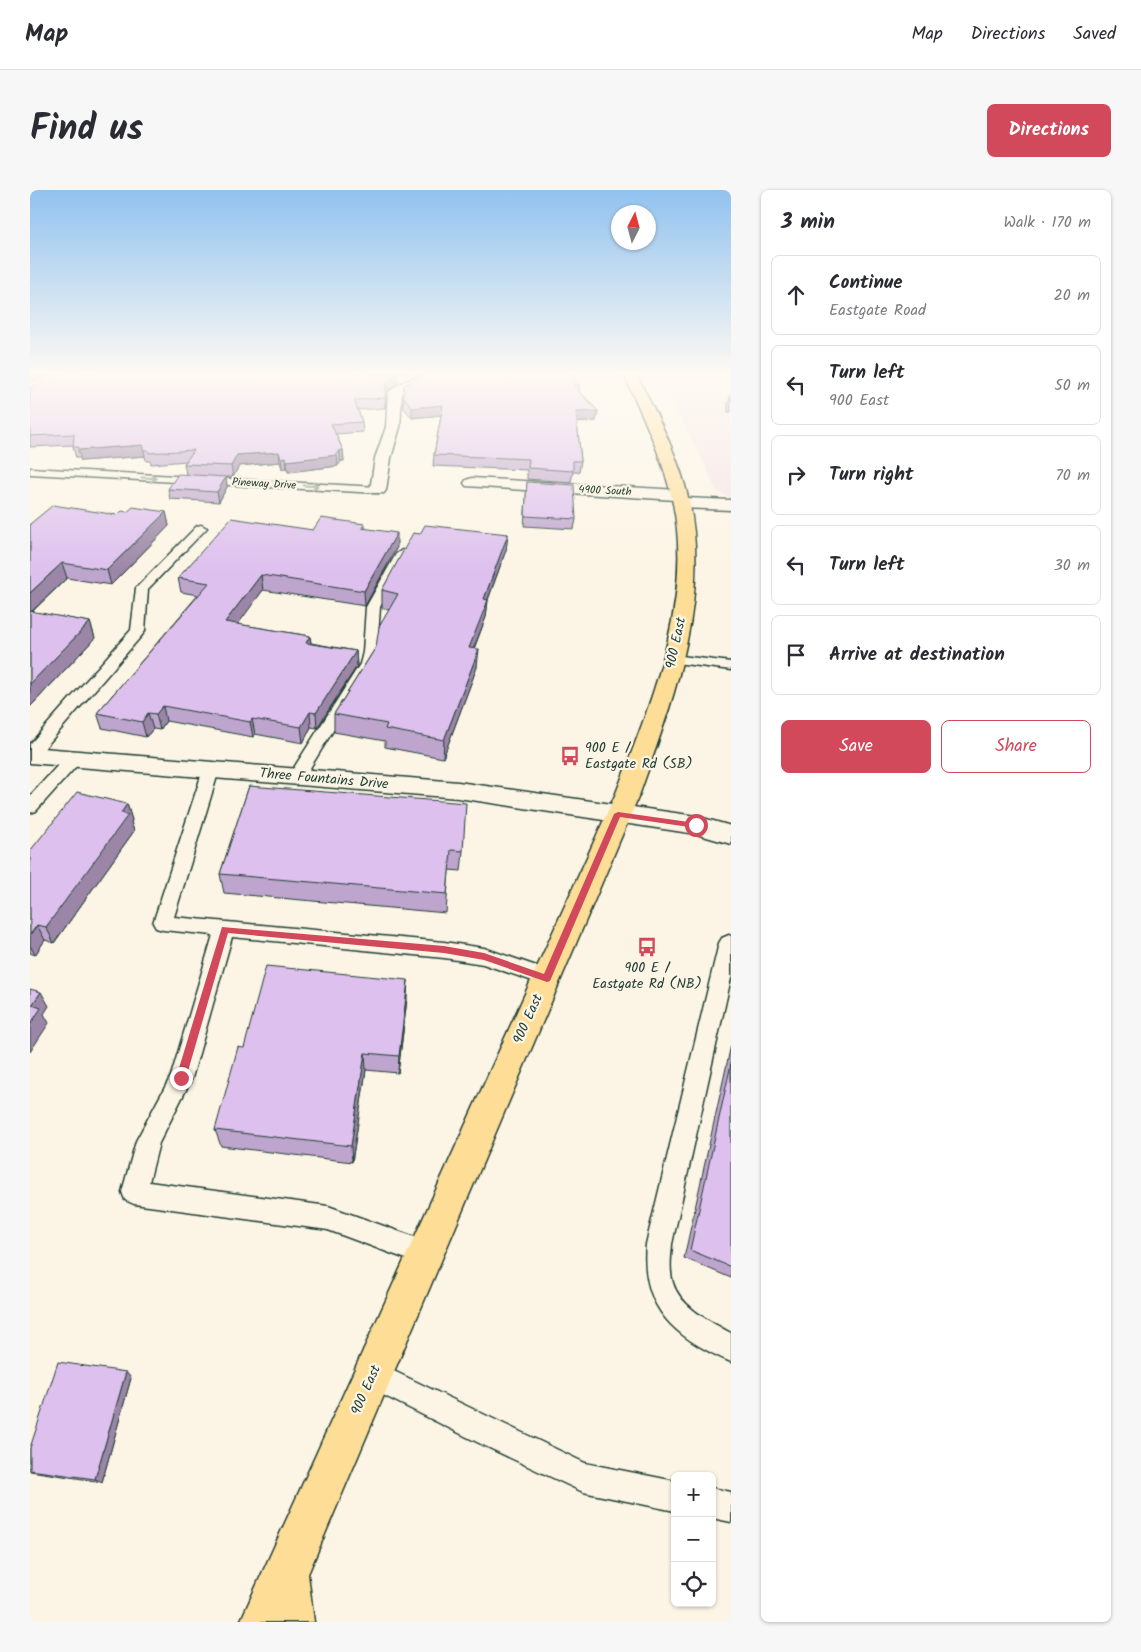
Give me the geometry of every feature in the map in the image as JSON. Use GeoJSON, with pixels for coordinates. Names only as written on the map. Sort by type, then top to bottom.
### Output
{"type":"FeatureCollection","features":[{"type":"Feature","properties":{"kind":"main road","name":"900 East"},"geometry":{"type":"LineString","coordinates":[[264,1622],[628,793],[662,701],[682,614],[686,574],[686,540],[680,499],[659,439]]}},
{"type":"Feature","properties":{"kind":"main road"},"geometry":{"type":"LineString","coordinates":[[286,1573],[290,1622]]}},
{"type":"Feature","properties":{"kind":"street"},"geometry":{"type":"LineString","coordinates":[[378,490],[383,458],[389,439]]}},
{"type":"Feature","properties":{"kind":"street","name":"4900 South"},"geometry":{"type":"LineString","coordinates":[[472,483],[680,499],[731,505]]}},
{"type":"Feature","properties":{"kind":"street","name":"Three Fountains Drive"},"geometry":{"type":"LineString","coordinates":[[30,755],[458,790],[618,814]]}},
{"type":"Feature","properties":{"kind":"street"},"geometry":{"type":"LineString","coordinates":[[618,814],[696,825],[731,835]]}},
{"type":"Feature","properties":{"kind":"street"},"geometry":{"type":"LineString","coordinates":[[618,814],[689,841],[731,853]]}},
{"type":"Feature","properties":{"kind":"lane","name":"Pineway Drive"},"geometry":{"type":"LineString","coordinates":[[30,471],[378,490]]}},
{"type":"Feature","properties":{"kind":"lane"},"geometry":{"type":"LineString","coordinates":[[30,755],[138,631],[142,588],[201,528]]}},
{"type":"Feature","properties":{"kind":"lane"},"geometry":{"type":"LineString","coordinates":[[296,777],[367,664],[370,652],[374,607],[409,540]]}},
{"type":"Feature","properties":{"kind":"lane"},"geometry":{"type":"LineString","coordinates":[[673,659],[731,666]]}},
{"type":"Feature","properties":{"kind":"lane"},"geometry":{"type":"LineString","coordinates":[[30,807],[74,758]]}},
{"type":"Feature","properties":{"kind":"lane"},"geometry":{"type":"LineString","coordinates":[[211,770],[163,923],[444,950],[484,956],[547,978]]}},
{"type":"Feature","properties":{"kind":"lane"},"geometry":{"type":"LineString","coordinates":[[224,929],[181,1078],[148,1141],[134,1192],[328,1218],[425,1253]]}},
{"type":"Feature","properties":{"kind":"lane"},"geometry":{"type":"LineString","coordinates":[[731,944],[729,943],[662,1234],[657,1265],[661,1287],[666,1298],[682,1318],[692,1326],[731,1348]]}},
{"type":"Feature","properties":{"kind":"lane"},"geometry":{"type":"LineString","coordinates":[[373,1375],[493,1435],[584,1477],[671,1495]]}},
{"type":"Feature","properties":{"kind":"lane"},"geometry":{"type":"LineString","coordinates":[[716,1505],[731,1507]]}},
{"type":"Feature","properties":{"kind":"shaded area"},"geometry":{"type":"Polygon","coordinates":[[[692,439],[731,439],[731,498],[716,491],[692,439]]]}},
{"type":"Feature","properties":{"kind":"building"},"geometry":{"type":"Polygon","coordinates":[[[74,439],[338,439],[343,450],[339,451],[340,453],[336,453],[337,455],[287,461],[286,457],[281,458],[279,452],[237,455],[231,466],[184,464],[194,450],[149,453],[148,450],[143,450],[143,445],[78,450],[78,447],[73,447],[74,439]]]}},
{"type":"Feature","properties":{"kind":"building"},"geometry":{"type":"Polygon","coordinates":[[[437,439],[579,439],[581,461],[573,461],[573,471],[528,468],[529,459],[434,455],[437,439]]]}},
{"type":"Feature","properties":{"kind":"building"},"geometry":{"type":"Polygon","coordinates":[[[178,474],[226,477],[217,492],[168,489],[178,474]]]}},
{"type":"Feature","properties":{"kind":"building"},"geometry":{"type":"Polygon","coordinates":[[[527,482],[574,485],[576,519],[525,516],[527,482]]]}},
{"type":"Feature","properties":{"kind":"building"},"geometry":{"type":"Polygon","coordinates":[[[53,505],[117,515],[122,511],[127,512],[133,507],[166,512],[107,570],[62,563],[30,593],[30,524],[53,505]]]}},
{"type":"Feature","properties":{"kind":"building"},"geometry":{"type":"Polygon","coordinates":[[[231,518],[313,530],[321,518],[365,524],[362,528],[397,533],[364,591],[261,575],[225,622],[310,636],[306,643],[356,651],[316,713],[310,712],[301,727],[252,719],[250,722],[163,706],[156,714],[148,713],[142,722],[97,713],[209,583],[178,578],[231,518]]]}},
{"type":"Feature","properties":{"kind":"building"},"geometry":{"type":"Polygon","coordinates":[[[425,525],[508,534],[484,599],[488,600],[469,648],[479,649],[444,740],[385,729],[387,724],[334,714],[376,647],[379,627],[398,594],[382,590],[413,533],[420,534],[425,525]]]}},
{"type":"Feature","properties":{"kind":"building"},"geometry":{"type":"Polygon","coordinates":[[[30,611],[90,622],[30,684],[30,611]]]}},
{"type":"Feature","properties":{"kind":"building"},"geometry":{"type":"Polygon","coordinates":[[[249,786],[466,803],[463,851],[451,850],[447,894],[220,874],[249,786]]]}},
{"type":"Feature","properties":{"kind":"building"},"geometry":{"type":"Polygon","coordinates":[[[77,792],[127,804],[121,813],[128,815],[46,927],[37,925],[30,935],[30,851],[77,792]]]}},
{"type":"Feature","properties":{"kind":"building"},"geometry":{"type":"Polygon","coordinates":[[[266,966],[408,980],[399,1056],[365,1053],[351,1146],[215,1130],[238,1047],[244,1048],[266,966]]]}},
{"type":"Feature","properties":{"kind":"building"},"geometry":{"type":"Polygon","coordinates":[[[30,989],[41,992],[32,1005],[41,1008],[30,1025],[30,989]]]}},
{"type":"Feature","properties":{"kind":"building"},"geometry":{"type":"Polygon","coordinates":[[[731,1064],[731,1267],[690,1250],[731,1064]]]}},
{"type":"Feature","properties":{"kind":"building"},"geometry":{"type":"Polygon","coordinates":[[[58,1362],[126,1372],[95,1479],[30,1470],[30,1448],[58,1362]]]}},
{"type":"Feature","properties":{"kind":"place","name":"900 E / Eastgate Rd (SB)"},"geometry":{"type":"Point","coordinates":[570,756]}},
{"type":"Feature","properties":{"kind":"place","name":"900 E / Eastgate Rd (NB)"},"geometry":{"type":"Point","coordinates":[647,947]}},
{"type":"Feature","properties":{"kind":"route"},"geometry":{"type":"LineString","coordinates":[[181,1078],[224,929],[444,950],[484,956],[547,978],[618,814],[696,825]]}}]}
